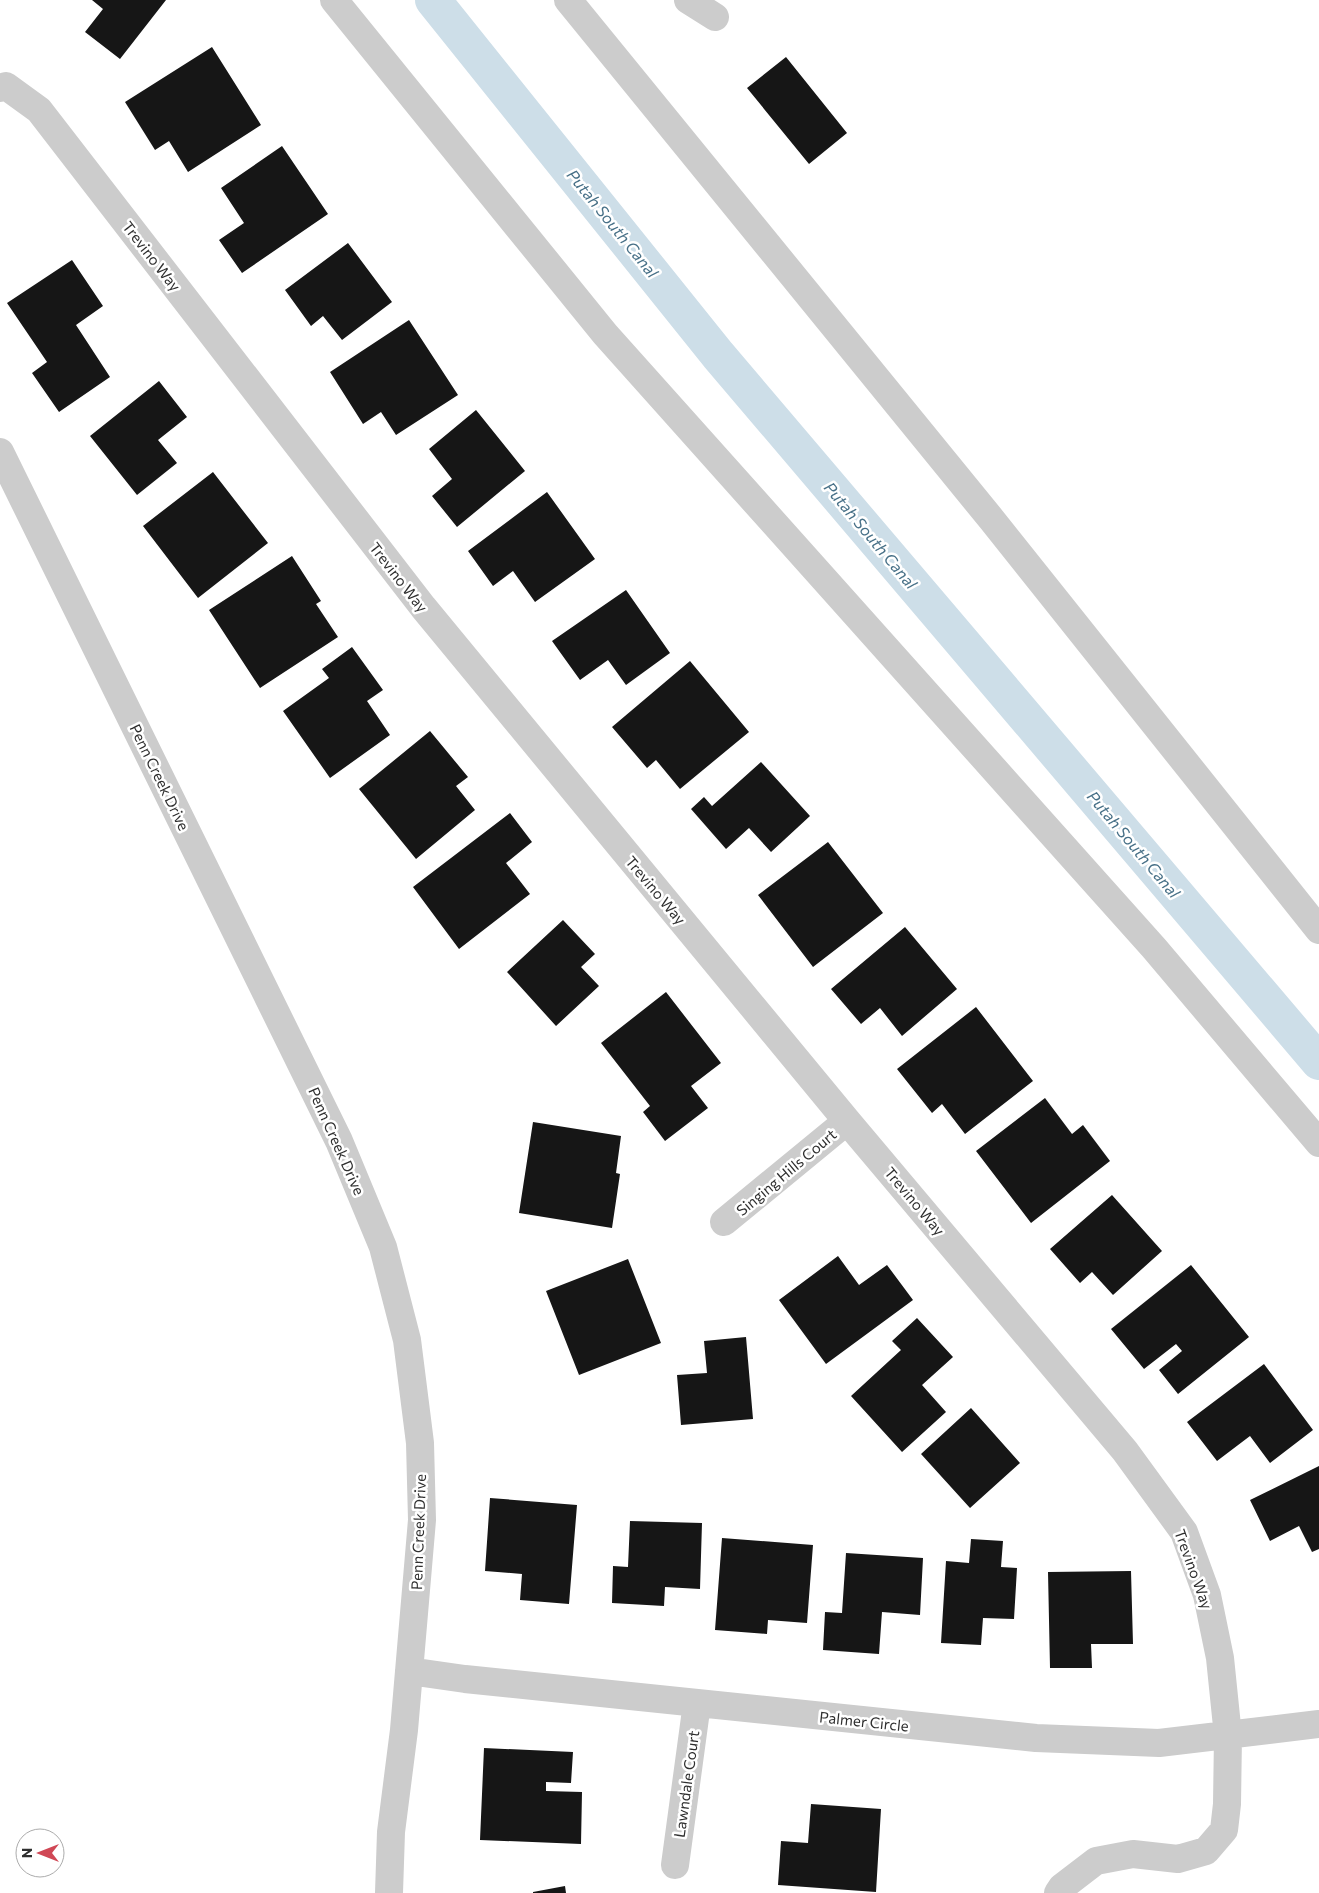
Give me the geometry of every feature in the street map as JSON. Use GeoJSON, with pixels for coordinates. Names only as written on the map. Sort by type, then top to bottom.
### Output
{"type":"FeatureCollection","features":[{"type":"Feature","properties":{"kind":"street"},"geometry":{"type":"LineString","coordinates":[[334,0],[605,334],[1154,948],[1319,1143]]}},
{"type":"Feature","properties":{"kind":"street"},"geometry":{"type":"LineString","coordinates":[[568,0],[985,512],[1319,930]]}},
{"type":"Feature","properties":{"kind":"street"},"geometry":{"type":"LineString","coordinates":[[688,0],[715,17]]}},
{"type":"Feature","properties":{"kind":"street","name":"Trevino Way"},"geometry":{"type":"LineString","coordinates":[[0,88],[6,86],[39,110],[423,607],[847,1121],[1125,1451],[1184,1532],[1207,1595],[1220,1658],[1228,1736],[1227,1804],[1224,1830],[1206,1851],[1178,1859],[1133,1854],[1096,1861],[1062,1887],[1058,1893]]}},
{"type":"Feature","properties":{"kind":"street","name":"Penn Creek Drive"},"geometry":{"type":"LineString","coordinates":[[0,452],[339,1141],[382,1247],[407,1340],[420,1443],[422,1520],[404,1730],[391,1832],[388,1893]]}},
{"type":"Feature","properties":{"kind":"street","name":"Singing Hills Court"},"geometry":{"type":"LineString","coordinates":[[724,1222],[847,1121]]}},
{"type":"Feature","properties":{"kind":"street","name":"Palmer Circle"},"geometry":{"type":"LineString","coordinates":[[409,1671],[465,1679],[1036,1738],[1159,1743],[1319,1724]]}},
{"type":"Feature","properties":{"kind":"street","name":"Lawndale Court"},"geometry":{"type":"LineString","coordinates":[[675,1865],[697,1703]]}},
{"type":"Feature","properties":{"kind":"building"},"geometry":{"type":"Polygon","coordinates":[[[92,0],[166,0],[120,59],[85,32],[103,9],[92,0]]]}},
{"type":"Feature","properties":{"kind":"building"},"geometry":{"type":"Polygon","coordinates":[[[212,47],[261,125],[188,172],[169,141],[155,150],[125,102],[212,47]]]}},
{"type":"Feature","properties":{"kind":"building"},"geometry":{"type":"Polygon","coordinates":[[[786,57],[847,133],[809,164],[747,88],[786,57]]]}},
{"type":"Feature","properties":{"kind":"building"},"geometry":{"type":"Polygon","coordinates":[[[282,146],[328,214],[242,273],[219,240],[244,223],[221,188],[282,146]]]}},
{"type":"Feature","properties":{"kind":"building"},"geometry":{"type":"Polygon","coordinates":[[[348,243],[392,302],[342,340],[323,316],[311,326],[285,290],[348,243]]]}},
{"type":"Feature","properties":{"kind":"building"},"geometry":{"type":"Polygon","coordinates":[[[72,260],[103,306],[76,325],[110,377],[59,412],[32,373],[47,362],[7,303],[72,260]]]}},
{"type":"Feature","properties":{"kind":"building"},"geometry":{"type":"Polygon","coordinates":[[[409,320],[458,395],[396,435],[381,412],[363,424],[330,372],[409,320]]]}},
{"type":"Feature","properties":{"kind":"building"},"geometry":{"type":"Polygon","coordinates":[[[159,381],[187,417],[158,440],[177,463],[137,495],[90,436],[159,381]]]}},
{"type":"Feature","properties":{"kind":"building"},"geometry":{"type":"Polygon","coordinates":[[[476,410],[525,471],[457,527],[432,496],[452,479],[429,449],[476,410]]]}},
{"type":"Feature","properties":{"kind":"building"},"geometry":{"type":"Polygon","coordinates":[[[213,472],[268,543],[198,598],[143,526],[213,472]]]}},
{"type":"Feature","properties":{"kind":"building"},"geometry":{"type":"Polygon","coordinates":[[[547,492],[595,559],[535,602],[513,571],[493,586],[468,551],[547,492]]]}},
{"type":"Feature","properties":{"kind":"building"},"geometry":{"type":"Polygon","coordinates":[[[292,556],[321,601],[316,604],[338,637],[260,688],[209,610],[292,556]]]}},
{"type":"Feature","properties":{"kind":"building"},"geometry":{"type":"Polygon","coordinates":[[[626,590],[670,653],[626,685],[608,660],[580,680],[552,641],[626,590]]]}},
{"type":"Feature","properties":{"kind":"building"},"geometry":{"type":"Polygon","coordinates":[[[352,647],[383,690],[367,701],[390,735],[330,778],[283,711],[329,678],[322,669],[352,647]]]}},
{"type":"Feature","properties":{"kind":"building"},"geometry":{"type":"Polygon","coordinates":[[[690,661],[749,732],[680,789],[656,760],[647,768],[612,727],[690,661]]]}},
{"type":"Feature","properties":{"kind":"building"},"geometry":{"type":"Polygon","coordinates":[[[430,731],[468,777],[456,786],[475,810],[416,859],[359,789],[430,731]]]}},
{"type":"Feature","properties":{"kind":"building"},"geometry":{"type":"Polygon","coordinates":[[[761,762],[810,816],[771,852],[749,828],[726,849],[691,809],[704,797],[712,806],[761,762]]]}},
{"type":"Feature","properties":{"kind":"building"},"geometry":{"type":"Polygon","coordinates":[[[510,813],[532,842],[506,863],[530,894],[459,949],[413,887],[510,813]]]}},
{"type":"Feature","properties":{"kind":"building"},"geometry":{"type":"Polygon","coordinates":[[[828,842],[883,913],[813,967],[758,895],[828,842]]]}},
{"type":"Feature","properties":{"kind":"building"},"geometry":{"type":"Polygon","coordinates":[[[563,920],[595,954],[581,967],[599,986],[556,1026],[507,972],[563,920]]]}},
{"type":"Feature","properties":{"kind":"building"},"geometry":{"type":"Polygon","coordinates":[[[905,927],[957,989],[902,1036],[880,1008],[861,1024],[831,989],[905,927]]]}},
{"type":"Feature","properties":{"kind":"building"},"geometry":{"type":"Polygon","coordinates":[[[666,992],[721,1063],[691,1086],[708,1108],[665,1141],[643,1112],[650,1106],[601,1043],[666,992]]]}},
{"type":"Feature","properties":{"kind":"building"},"geometry":{"type":"Polygon","coordinates":[[[976,1007],[1033,1081],[965,1134],[942,1104],[932,1113],[897,1069],[976,1007]]]}},
{"type":"Feature","properties":{"kind":"building"},"geometry":{"type":"Polygon","coordinates":[[[1045,1098],[1072,1134],[1083,1125],[1110,1161],[1031,1223],[976,1151],[1045,1098]]]}},
{"type":"Feature","properties":{"kind":"building"},"geometry":{"type":"Polygon","coordinates":[[[533,1122],[621,1136],[616,1173],[620,1174],[612,1228],[519,1213],[533,1122]]]}},
{"type":"Feature","properties":{"kind":"building"},"geometry":{"type":"Polygon","coordinates":[[[1112,1195],[1162,1251],[1113,1295],[1092,1272],[1080,1283],[1050,1249],[1112,1195]]]}},
{"type":"Feature","properties":{"kind":"building"},"geometry":{"type":"Polygon","coordinates":[[[838,1256],[859,1285],[887,1265],[913,1300],[826,1364],[779,1300],[838,1256]]]}},
{"type":"Feature","properties":{"kind":"building"},"geometry":{"type":"Polygon","coordinates":[[[628,1259],[661,1343],[579,1375],[546,1291],[628,1259]]]}},
{"type":"Feature","properties":{"kind":"building"},"geometry":{"type":"Polygon","coordinates":[[[1191,1265],[1249,1337],[1178,1394],[1159,1370],[1182,1351],[1176,1344],[1144,1369],[1111,1329],[1191,1265]]]}},
{"type":"Feature","properties":{"kind":"building"},"geometry":{"type":"Polygon","coordinates":[[[917,1318],[953,1357],[922,1385],[946,1412],[902,1452],[851,1396],[901,1350],[892,1341],[917,1318]]]}},
{"type":"Feature","properties":{"kind":"building"},"geometry":{"type":"Polygon","coordinates":[[[746,1337],[753,1419],[681,1425],[677,1375],[707,1373],[704,1341],[746,1337]]]}},
{"type":"Feature","properties":{"kind":"building"},"geometry":{"type":"Polygon","coordinates":[[[1264,1364],[1313,1430],[1270,1463],[1250,1436],[1217,1461],[1187,1422],[1264,1364]]]}},
{"type":"Feature","properties":{"kind":"building"},"geometry":{"type":"Polygon","coordinates":[[[971,1408],[1020,1463],[970,1508],[921,1454],[971,1408]]]}},
{"type":"Feature","properties":{"kind":"building"},"geometry":{"type":"Polygon","coordinates":[[[1319,1466],[1319,1549],[1312,1552],[1299,1526],[1270,1541],[1250,1500],[1319,1466]]]}},
{"type":"Feature","properties":{"kind":"building"},"geometry":{"type":"Polygon","coordinates":[[[490,1498],[577,1505],[569,1604],[520,1600],[522,1574],[485,1571],[490,1498]]]}},
{"type":"Feature","properties":{"kind":"building"},"geometry":{"type":"Polygon","coordinates":[[[630,1521],[702,1523],[700,1589],[665,1587],[664,1606],[612,1603],[613,1566],[628,1567],[630,1521]]]}},
{"type":"Feature","properties":{"kind":"building"},"geometry":{"type":"Polygon","coordinates":[[[722,1538],[813,1545],[807,1623],[768,1620],[767,1634],[715,1630],[722,1538]]]}},
{"type":"Feature","properties":{"kind":"building"},"geometry":{"type":"Polygon","coordinates":[[[971,1539],[1003,1541],[1001,1567],[1017,1568],[1014,1619],[983,1618],[981,1645],[941,1643],[946,1561],[969,1563],[971,1539]]]}},
{"type":"Feature","properties":{"kind":"building"},"geometry":{"type":"Polygon","coordinates":[[[846,1553],[923,1558],[920,1615],[882,1612],[879,1654],[823,1650],[825,1612],[842,1613],[846,1553]]]}},
{"type":"Feature","properties":{"kind":"building"},"geometry":{"type":"Polygon","coordinates":[[[1131,1571],[1133,1644],[1091,1644],[1092,1668],[1050,1668],[1048,1572],[1131,1571]]]}},
{"type":"Feature","properties":{"kind":"building"},"geometry":{"type":"Polygon","coordinates":[[[484,1748],[573,1752],[571,1783],[546,1782],[546,1791],[582,1792],[581,1844],[480,1840],[484,1748]]]}},
{"type":"Feature","properties":{"kind":"building"},"geometry":{"type":"Polygon","coordinates":[[[811,1804],[881,1809],[876,1892],[778,1885],[781,1841],[808,1843],[811,1804]]]}},
{"type":"Feature","properties":{"kind":"building"},"geometry":{"type":"Polygon","coordinates":[[[565,1886],[566,1893],[533,1893],[533,1892],[565,1886]]]}},
{"type":"Feature","properties":{"kind":"waterway","name":"Putah South Canal"},"geometry":{"type":"LineString","coordinates":[[433,0],[718,355],[1319,1062]]}}]}
